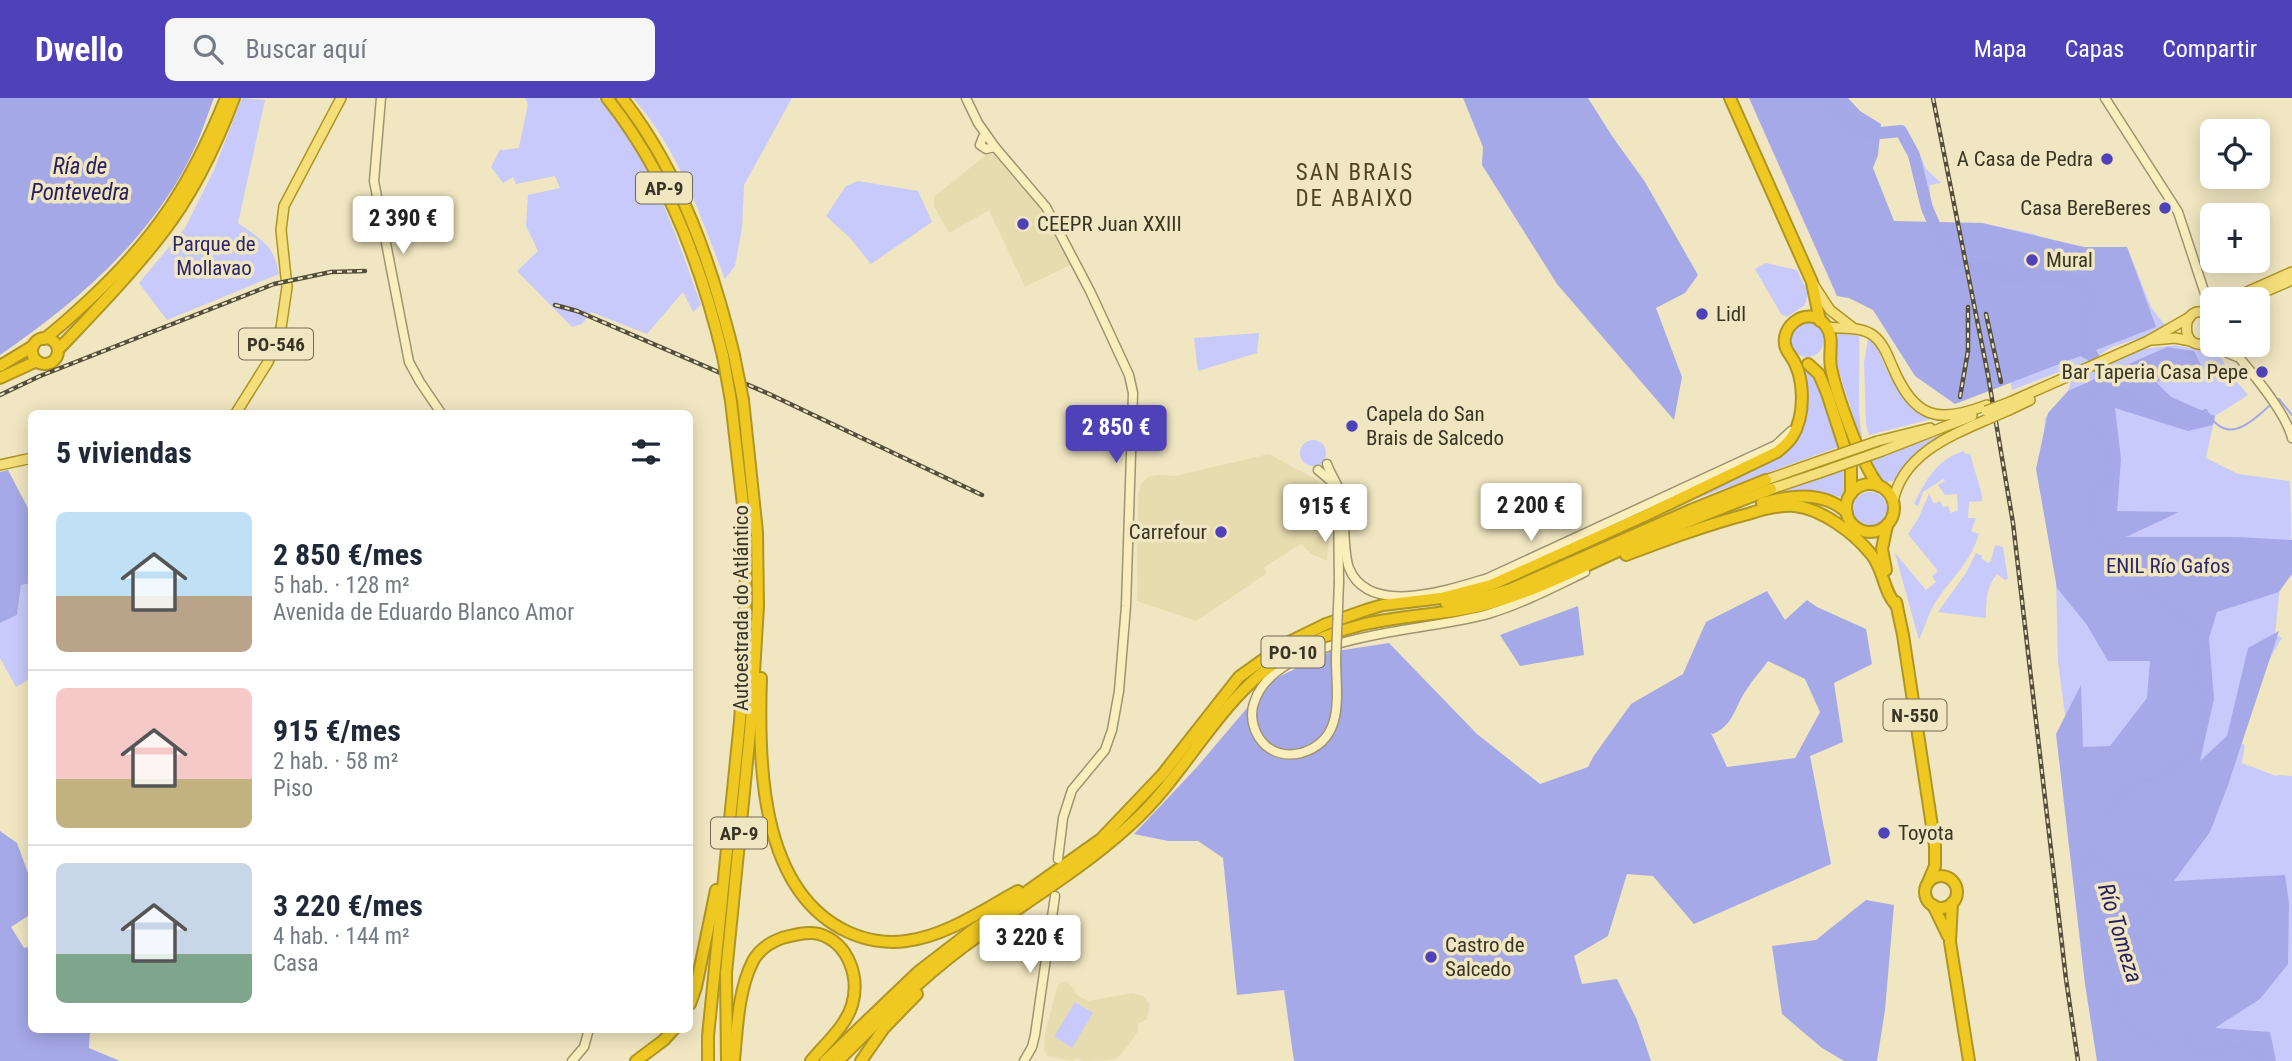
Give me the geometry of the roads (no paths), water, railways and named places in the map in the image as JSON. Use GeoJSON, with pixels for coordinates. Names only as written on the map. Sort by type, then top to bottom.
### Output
{"type":"FeatureCollection","features":[{"type":"Feature","properties":{"kind":"highway"},"geometry":{"type":"LineString","coordinates":[[0,366],[64,325],[112,280],[158,226],[191,176],[226,98]]}},
{"type":"Feature","properties":{"kind":"highway"},"geometry":{"type":"LineString","coordinates":[[0,378],[37,361],[50,363],[56,358],[58,350],[124,279],[173,218],[203,170],[234,98]]}},
{"type":"Feature","properties":{"kind":"highway","name":"Autoestrada do Atlántico"},"geometry":{"type":"LineString","coordinates":[[607,98],[629,125],[660,180],[709,285]]}},
{"type":"Feature","properties":{"kind":"highway","name":"Autoestrada do Atlántico"},"geometry":{"type":"LineString","coordinates":[[622,98],[639,120],[671,175],[692,223],[729,356],[757,532],[758,606],[751,722],[726,973],[727,1061]]}},
{"type":"Feature","properties":{"kind":"highway"},"geometry":{"type":"LineString","coordinates":[[1730,98],[1813,288],[1831,339],[1829,351],[1833,377],[1867,468],[1879,486],[1888,492],[1893,502]]}},
{"type":"Feature","properties":{"kind":"highway"},"geometry":{"type":"LineString","coordinates":[[1343,618],[1383,605],[1465,593],[1491,585],[1777,452],[1796,430],[1801,393],[1798,368],[1786,349],[1785,335],[1791,324],[1803,317],[1813,288]]}},
{"type":"Feature","properties":{"kind":"highway"},"geometry":{"type":"LineString","coordinates":[[1803,317],[1824,324]]}},
{"type":"Feature","properties":{"kind":"highway"},"geometry":{"type":"LineString","coordinates":[[44,338],[55,343],[58,350]]}},
{"type":"Feature","properties":{"kind":"highway"},"geometry":{"type":"LineString","coordinates":[[33,346],[33,355],[37,361]]}},
{"type":"Feature","properties":{"kind":"highway"},"geometry":{"type":"LineString","coordinates":[[1808,364],[1820,360],[1829,351]]}},
{"type":"Feature","properties":{"kind":"highway"},"geometry":{"type":"LineString","coordinates":[[1793,359],[1808,364],[1819,374],[1827,393],[1851,467],[1852,494],[1847,513]]}},
{"type":"Feature","properties":{"kind":"highway","name":"Autoestrada do Atlántico"},"geometry":{"type":"LineString","coordinates":[[708,1061],[708,1036],[745,648],[746,531],[737,401]]}},
{"type":"Feature","properties":{"kind":"highway","name":"PO-10"},"geometry":{"type":"LineString","coordinates":[[825,1061],[918,972],[1061,863],[1101,839],[1128,814],[1239,677],[1285,644],[1343,618],[1488,596],[1511,589],[1691,510],[1768,485]]}},
{"type":"Feature","properties":{"kind":"highway","name":"PO-10"},"geometry":{"type":"LineString","coordinates":[[838,1061],[925,978],[964,947],[1094,857],[1135,821],[1232,701],[1264,671],[1290,653],[1332,633],[1361,625],[1457,611],[1497,602],[1768,485]]}},
{"type":"Feature","properties":{"kind":"highway"},"geometry":{"type":"LineString","coordinates":[[1852,494],[1867,485],[1879,486]]}},
{"type":"Feature","properties":{"kind":"highway"},"geometry":{"type":"LineString","coordinates":[[1567,574],[1585,572],[1764,503],[1795,496],[1811,496],[1835,502],[1847,513]]}},
{"type":"Feature","properties":{"kind":"highway","name":"N-550"},"geometry":{"type":"LineString","coordinates":[[1893,502],[1894,513],[1882,542],[1882,560],[1897,606],[1935,846],[1935,866],[1926,885],[1925,895],[1933,905],[1950,942]]}},
{"type":"Feature","properties":{"kind":"highway"},"geometry":{"type":"LineString","coordinates":[[1724,520],[1783,506],[1810,509],[1847,532],[1872,554],[1889,596],[1897,606]]}},
{"type":"Feature","properties":{"kind":"highway","name":"N-550"},"geometry":{"type":"LineString","coordinates":[[1847,513],[1850,521],[1882,560]]}},
{"type":"Feature","properties":{"kind":"highway"},"geometry":{"type":"LineString","coordinates":[[1856,527],[1869,532],[1887,525]]}},
{"type":"Feature","properties":{"kind":"highway"},"geometry":{"type":"LineString","coordinates":[[758,606],[763,629],[760,743],[767,811],[791,876],[809,902],[830,921],[858,936],[873,940],[903,942],[925,938],[945,930],[1061,863]]}},
{"type":"Feature","properties":{"kind":"highway"},"geometry":{"type":"LineString","coordinates":[[693,996],[728,833]]}},
{"type":"Feature","properties":{"kind":"highway","name":"N-550"},"geometry":{"type":"LineString","coordinates":[[1935,846],[1957,888],[1952,903],[1950,942],[1969,1061]]}},
{"type":"Feature","properties":{"kind":"highway"},"geometry":{"type":"LineString","coordinates":[[1929,880],[1939,875],[1950,878]]}},
{"type":"Feature","properties":{"kind":"highway"},"geometry":{"type":"LineString","coordinates":[[861,1061],[884,1028],[917,994],[1034,898]]}},
{"type":"Feature","properties":{"kind":"highway"},"geometry":{"type":"LineString","coordinates":[[1933,905],[1944,908],[1952,903]]}},
{"type":"Feature","properties":{"kind":"highway"},"geometry":{"type":"LineString","coordinates":[[734,1061],[745,984],[754,959],[771,942],[796,934],[819,934],[838,946],[851,961],[856,984],[852,1007],[837,1031],[811,1061]]}},
{"type":"Feature","properties":{"kind":"highway"},"geometry":{"type":"LineString","coordinates":[[636,1061],[670,1033]]}},
{"type":"Feature","properties":{"kind":"main road","name":"PO-546"},"geometry":{"type":"LineString","coordinates":[[238,410],[268,362],[286,309],[287,287],[281,230],[284,206],[341,98]]}},
{"type":"Feature","properties":{"kind":"main road"},"geometry":{"type":"LineString","coordinates":[[2257,287],[2292,271]]}},
{"type":"Feature","properties":{"kind":"main road"},"geometry":{"type":"LineString","coordinates":[[2270,290],[2292,280]]}},
{"type":"Feature","properties":{"kind":"main road"},"geometry":{"type":"LineString","coordinates":[[1813,288],[1830,310],[1856,329]]}},
{"type":"Feature","properties":{"kind":"main road"},"geometry":{"type":"LineString","coordinates":[[1969,418],[2109,359],[2200,312]]}},
{"type":"Feature","properties":{"kind":"main road"},"geometry":{"type":"LineString","coordinates":[[2190,317],[2185,329],[2191,341]]}},
{"type":"Feature","properties":{"kind":"main road"},"geometry":{"type":"LineString","coordinates":[[1824,324],[1869,333],[1881,342],[1899,382],[1908,395],[1928,413],[1942,416],[1987,412]]}},
{"type":"Feature","properties":{"kind":"main road"},"geometry":{"type":"LineString","coordinates":[[2148,341],[2175,338],[2200,341]]}},
{"type":"Feature","properties":{"kind":"main road"},"geometry":{"type":"LineString","coordinates":[[1893,502],[1896,489],[1911,465],[1941,441],[1987,412],[2050,390],[2064,378]]}},
{"type":"Feature","properties":{"kind":"main road","name":"PO-10"},"geometry":{"type":"LineString","coordinates":[[1768,485],[1817,462],[1878,441],[1969,418]]}},
{"type":"Feature","properties":{"kind":"main road","name":"PO-10"},"geometry":{"type":"LineString","coordinates":[[1768,485],[1819,473],[1969,418]]}},
{"type":"Feature","properties":{"kind":"main road"},"geometry":{"type":"LineString","coordinates":[[0,465],[28,459]]}},
{"type":"Feature","properties":{"kind":"street"},"geometry":{"type":"LineString","coordinates":[[381,98],[374,181],[379,211],[409,362],[439,410]]}},
{"type":"Feature","properties":{"kind":"street"},"geometry":{"type":"LineString","coordinates":[[966,98],[986,135],[980,145],[986,149],[995,147],[1046,207],[1090,291],[1129,375],[1133,393],[1126,606],[1119,691],[1112,730],[1105,750],[1072,790],[1063,818],[1061,863]]}},
{"type":"Feature","properties":{"kind":"street"},"geometry":{"type":"LineString","coordinates":[[2105,98],[2178,212],[2201,287]]}},
{"type":"Feature","properties":{"kind":"street"},"geometry":{"type":"LineString","coordinates":[[2251,287],[2292,271]]}},
{"type":"Feature","properties":{"kind":"street"},"geometry":{"type":"LineString","coordinates":[[2237,357],[2277,405],[2292,438]]}},
{"type":"Feature","properties":{"kind":"street"},"geometry":{"type":"LineString","coordinates":[[1327,464],[1341,495],[1349,567],[1362,587],[1373,594],[1394,597],[1488,578],[1768,448],[1788,435],[1799,417]]}},
{"type":"Feature","properties":{"kind":"street"},"geometry":{"type":"LineString","coordinates":[[1318,470],[1334,484],[1338,506],[1339,568],[1336,658],[1335,717],[1332,730],[1324,741],[1315,747],[1291,755],[1277,752],[1265,745],[1252,723],[1251,712],[1256,696],[1268,678],[1293,662],[1330,645],[1350,640],[1488,614],[1585,572]]}},
{"type":"Feature","properties":{"kind":"street"},"geometry":{"type":"LineString","coordinates":[[1024,1061],[1035,1035],[1055,896]]}},
{"type":"Feature","properties":{"kind":"street"},"geometry":{"type":"LineString","coordinates":[[572,1061],[584,1047],[588,1033]]}},
{"type":"Feature","properties":{"kind":"water","name":"Ría de Pontevedra"},"geometry":{"type":"Polygon","coordinates":[[[0,98],[214,98],[197,143],[180,176],[161,207],[138,236],[87,288],[0,355],[0,98]]]}},
{"type":"Feature","properties":{"kind":"waterway","name":"Río Tomeza"},"geometry":{"type":"LineString","coordinates":[[1829,98],[1851,122],[1870,134],[1901,131],[1914,155],[1927,208],[1946,252],[1955,261],[1987,266],[2008,279],[2033,274],[2084,283],[2092,298],[2081,325],[2082,344],[2085,352],[2092,355],[2104,377]]}},
{"type":"Feature","properties":{"kind":"waterway","name":"Río Tomeza"},"geometry":{"type":"LineString","coordinates":[[2258,1061],[2256,1050],[2248,1048],[2227,1047],[2199,1054],[2191,1046],[2180,1027],[2162,975],[2142,951],[2132,923],[2161,899],[2159,891],[2143,877],[2111,872],[2100,858],[2098,842],[2111,806],[2134,783],[2161,777],[2193,751],[2204,724],[2197,659],[2203,642],[2198,630],[2140,586],[2113,549],[2101,541],[2093,525],[2093,492],[2107,482],[2112,474],[2104,446],[2086,424],[2087,403],[2104,377],[2112,377],[2133,403],[2164,418],[2194,415],[2206,410],[2221,427],[2237,429],[2269,406]]}},
{"type":"Feature","properties":{"kind":"waterway"},"geometry":{"type":"LineString","coordinates":[[2279,399],[2292,415]]}},
{"type":"Feature","properties":{"kind":"waterway","name":"Río Tomeza"},"geometry":{"type":"LineString","coordinates":[[2098,842],[2081,873],[2082,893],[2116,982],[2119,1015],[2131,1031],[2153,1039],[2162,1061]]}},
{"type":"Feature","properties":{"kind":"railway"},"geometry":{"type":"LineString","coordinates":[[1933,98],[1988,375],[2013,523],[2078,1061]]}},
{"type":"Feature","properties":{"kind":"railway"},"geometry":{"type":"LineString","coordinates":[[0,395],[40,376],[274,284],[331,272],[365,271]]}},
{"type":"Feature","properties":{"kind":"railway"},"geometry":{"type":"LineString","coordinates":[[555,305],[577,311],[767,393],[982,495]]}},
{"type":"Feature","properties":{"kind":"railway"},"geometry":{"type":"LineString","coordinates":[[1960,397],[1968,351],[1968,307]]}},
{"type":"Feature","properties":{"kind":"railway"},"geometry":{"type":"LineString","coordinates":[[1986,314],[2001,382]]}},
{"type":"Feature","properties":{"kind":"place","name":"A Casa de Pedra"},"geometry":{"type":"Point","coordinates":[2107,159]}},
{"type":"Feature","properties":{"kind":"place","name":"Casa BereBeres"},"geometry":{"type":"Point","coordinates":[2165,208]}},
{"type":"Feature","properties":{"kind":"place","name":"CEEPR Juan XXIII"},"geometry":{"type":"Point","coordinates":[1023,224]}},
{"type":"Feature","properties":{"kind":"place","name":"Mural"},"geometry":{"type":"Point","coordinates":[2032,260]}},
{"type":"Feature","properties":{"kind":"place","name":"Lidl"},"geometry":{"type":"Point","coordinates":[1702,314]}},
{"type":"Feature","properties":{"kind":"place","name":"Bar Taperia Casa Pepe"},"geometry":{"type":"Point","coordinates":[2262,372]}},
{"type":"Feature","properties":{"kind":"place","name":"Capela do San Brais de Salcedo"},"geometry":{"type":"Point","coordinates":[1352,426]}},
{"type":"Feature","properties":{"kind":"place","name":"Carrefour"},"geometry":{"type":"Point","coordinates":[1221,532]}},
{"type":"Feature","properties":{"kind":"place","name":"Toyota"},"geometry":{"type":"Point","coordinates":[1884,833]}},
{"type":"Feature","properties":{"kind":"place","name":"Castro de Salcedo"},"geometry":{"type":"Point","coordinates":[1431,957]}},
{"type":"Feature","properties":{"kind":"district","name":"SAN BRAIS DE ABAIXO"},"geometry":{"type":"Point","coordinates":[1355,185]}},
{"type":"Feature","properties":{"kind":"park label","name":"Parque de Mollavao"},"geometry":{"type":"Point","coordinates":[214,256]}},
{"type":"Feature","properties":{"kind":"park label","name":"ENIL Río Gafos"},"geometry":{"type":"Point","coordinates":[2168,566]}}]}
